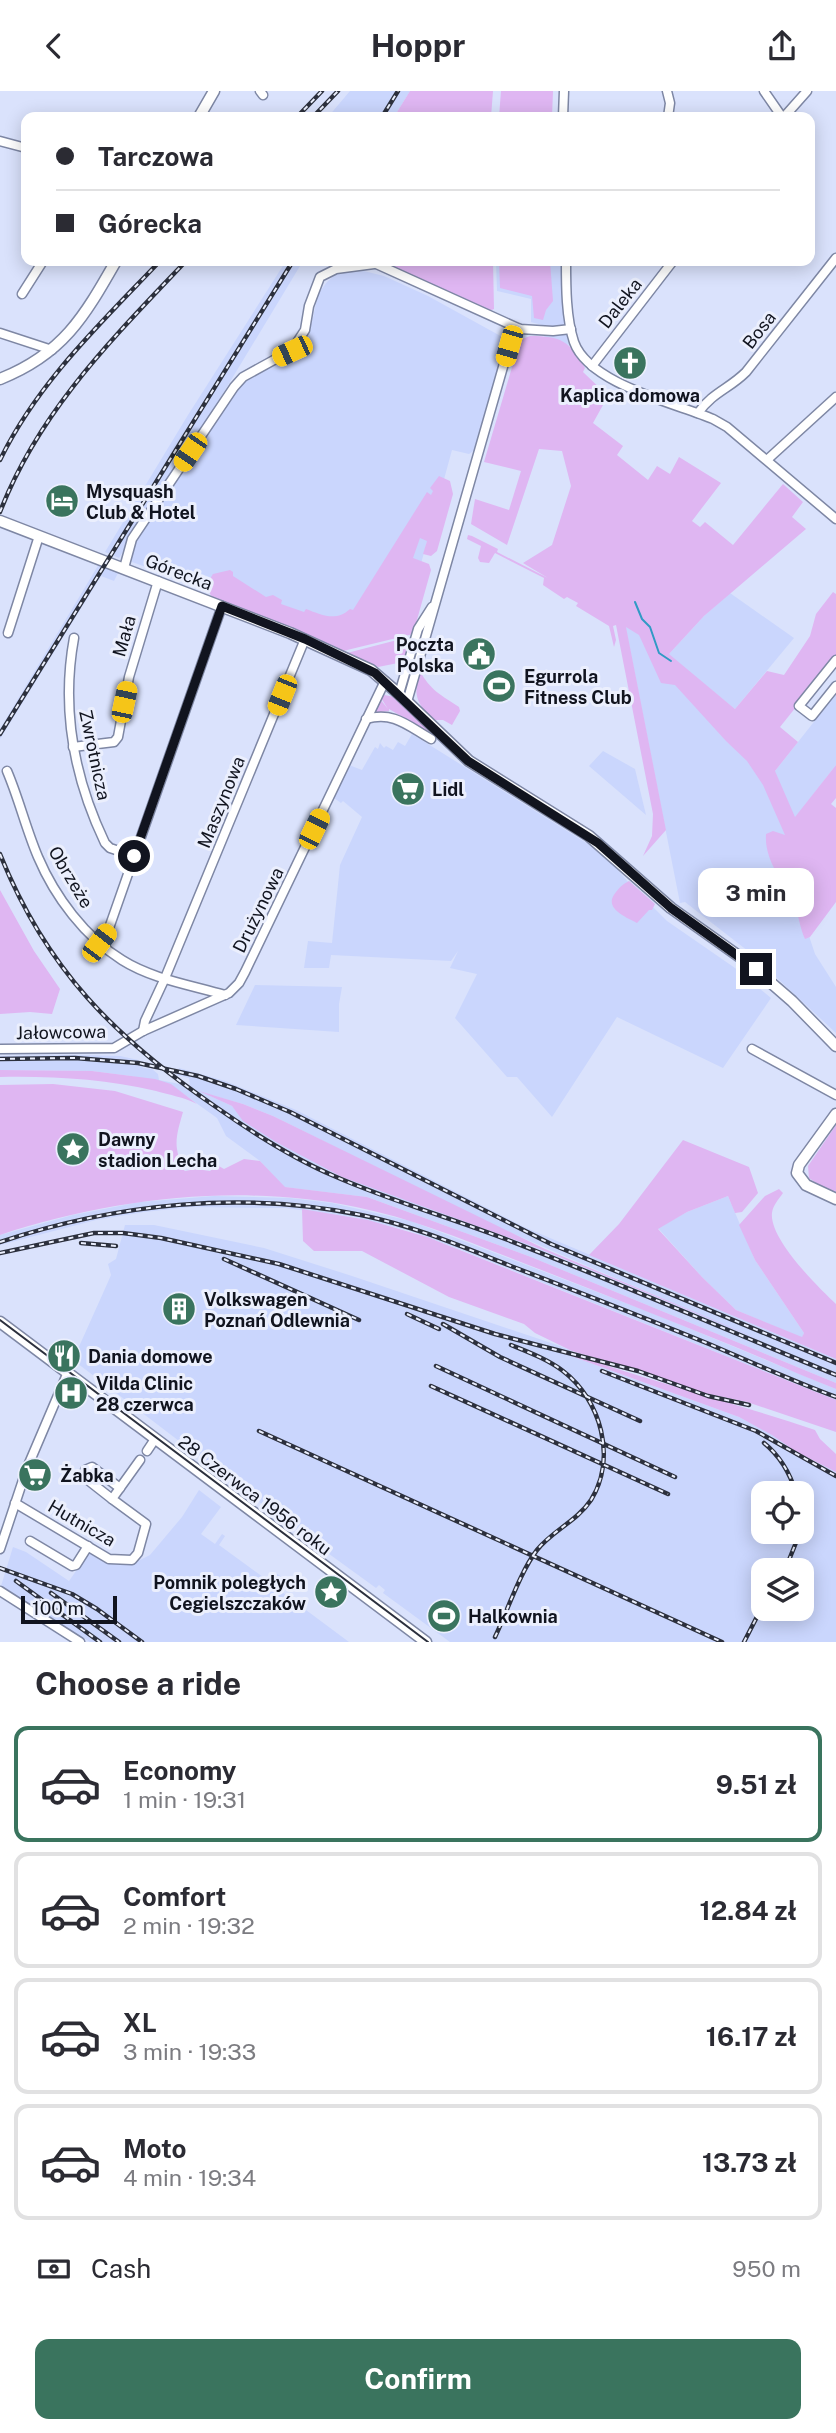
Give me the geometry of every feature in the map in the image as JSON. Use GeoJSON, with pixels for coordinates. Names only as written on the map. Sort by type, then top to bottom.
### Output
{"type":"FeatureCollection","features":[{"type":"Feature","properties":{"kind":"street"},"geometry":{"type":"LineString","coordinates":[[202,112],[214,91]]}},
{"type":"Feature","properties":{"kind":"street"},"geometry":{"type":"LineString","coordinates":[[563,112],[564,91]]}},
{"type":"Feature","properties":{"kind":"street"},"geometry":{"type":"LineString","coordinates":[[667,91],[669,112]]}},
{"type":"Feature","properties":{"kind":"street"},"geometry":{"type":"LineString","coordinates":[[764,91],[779,112]]}},
{"type":"Feature","properties":{"kind":"street"},"geometry":{"type":"LineString","coordinates":[[788,112],[807,91]]}},
{"type":"Feature","properties":{"kind":"street"},"geometry":{"type":"LineString","coordinates":[[0,141],[21,147]]}},
{"type":"Feature","properties":{"kind":"street","name":"Bosa"},"geometry":{"type":"LineString","coordinates":[[698,413],[713,395],[746,372],[836,258]]}},
{"type":"Feature","properties":{"kind":"street"},"geometry":{"type":"LineString","coordinates":[[22,294],[40,266]]}},
{"type":"Feature","properties":{"kind":"street"},"geometry":{"type":"LineString","coordinates":[[0,379],[31,365],[52,350],[83,316],[113,266]]}},
{"type":"Feature","properties":{"kind":"street"},"geometry":{"type":"LineString","coordinates":[[124,568],[132,539],[234,387],[243,377],[292,351],[305,330],[320,277],[336,269],[351,266]]}},
{"type":"Feature","properties":{"kind":"street"},"geometry":{"type":"LineString","coordinates":[[381,266],[520,329],[571,329]]}},
{"type":"Feature","properties":{"kind":"street"},"geometry":{"type":"LineString","coordinates":[[566,266],[571,329],[578,350],[592,366],[616,381],[727,427],[836,519]]}},
{"type":"Feature","properties":{"kind":"street","name":"Daleka"},"geometry":{"type":"LineString","coordinates":[[592,366],[669,266]]}},
{"type":"Feature","properties":{"kind":"street"},"geometry":{"type":"LineString","coordinates":[[403,698],[436,602],[509,346],[513,334],[520,329]]}},
{"type":"Feature","properties":{"kind":"street"},"geometry":{"type":"LineString","coordinates":[[0,333],[52,350]]}},
{"type":"Feature","properties":{"kind":"street"},"geometry":{"type":"LineString","coordinates":[[768,460],[836,397]]}},
{"type":"Feature","properties":{"kind":"street","name":"Górecka"},"geometry":{"type":"LineString","coordinates":[[0,521],[305,639],[366,667],[385,681],[468,761],[589,836],[671,908],[747,961],[793,1002],[836,1046]]}},
{"type":"Feature","properties":{"kind":"street"},"geometry":{"type":"LineString","coordinates":[[8,633],[40,536]]}},
{"type":"Feature","properties":{"kind":"street","name":"Mała"},"geometry":{"type":"LineString","coordinates":[[74,747],[115,741],[118,736],[129,677],[144,620],[158,581]]}},
{"type":"Feature","properties":{"kind":"street"},"geometry":{"type":"LineString","coordinates":[[99,943],[108,931],[222,606]]}},
{"type":"Feature","properties":{"kind":"street","name":"Zwrotnicza"},"geometry":{"type":"LineString","coordinates":[[74,638],[69,663],[68,701],[74,747],[87,801],[105,843],[115,850],[134,856]]}},
{"type":"Feature","properties":{"kind":"street","name":"Maszynowa"},"geometry":{"type":"LineString","coordinates":[[166,978],[305,639]]}},
{"type":"Feature","properties":{"kind":"street"},"geometry":{"type":"LineString","coordinates":[[836,660],[799,706],[812,716],[836,686]]}},
{"type":"Feature","properties":{"kind":"street","name":"Drużynowa"},"geometry":{"type":"LineString","coordinates":[[225,995],[239,983],[385,681]]}},
{"type":"Feature","properties":{"kind":"street"},"geometry":{"type":"LineString","coordinates":[[366,719],[390,716],[432,739]]}},
{"type":"Feature","properties":{"kind":"street","name":"Obrzeże"},"geometry":{"type":"LineString","coordinates":[[7,771],[39,858],[56,891],[99,943],[124,961],[166,978],[225,995]]}},
{"type":"Feature","properties":{"kind":"street"},"geometry":{"type":"LineString","coordinates":[[143,1031],[145,1021],[166,978]]}},
{"type":"Feature","properties":{"kind":"street","name":"Jałowcowa"},"geometry":{"type":"LineString","coordinates":[[0,1049],[109,1049],[225,995]]}},
{"type":"Feature","properties":{"kind":"street"},"geometry":{"type":"LineString","coordinates":[[752,1049],[836,1095]]}},
{"type":"Feature","properties":{"kind":"street"},"geometry":{"type":"LineString","coordinates":[[836,1114],[799,1165],[797,1173],[806,1185],[836,1199]]}},
{"type":"Feature","properties":{"kind":"street","name":"28 Czerwca 1956 roku"},"geometry":{"type":"LineString","coordinates":[[0,1321],[426,1642]]}},
{"type":"Feature","properties":{"kind":"street"},"geometry":{"type":"LineString","coordinates":[[1,1546],[27,1467],[68,1372]]}},
{"type":"Feature","properties":{"kind":"street"},"geometry":{"type":"LineString","coordinates":[[147,1451],[155,1439]]}},
{"type":"Feature","properties":{"kind":"street","name":"Hutnicza"},"geometry":{"type":"LineString","coordinates":[[15,1503],[109,1559],[132,1560],[138,1553],[146,1524],[112,1499],[141,1460]]}},
{"type":"Feature","properties":{"kind":"street"},"geometry":{"type":"LineString","coordinates":[[112,1499],[84,1477],[85,1470],[92,1467],[120,1488]]}},
{"type":"Feature","properties":{"kind":"street"},"geometry":{"type":"LineString","coordinates":[[30,1541],[72,1566],[76,1565],[88,1546]]}},
{"type":"Feature","properties":{"kind":"street"},"geometry":{"type":"LineString","coordinates":[[0,1591],[80,1642]]}},
{"type":"Feature","properties":{"kind":"shaded area"},"geometry":{"type":"Polygon","coordinates":[[[350,91],[410,91],[397,112],[332,112],[350,91]]]}},
{"type":"Feature","properties":{"kind":"shaded area"},"geometry":{"type":"Polygon","coordinates":[[[410,91],[493,91],[491,112],[397,112],[410,91]]]}},
{"type":"Feature","properties":{"kind":"shaded area"},"geometry":{"type":"Polygon","coordinates":[[[501,91],[553,91],[552,112],[499,112],[501,91]]]}},
{"type":"Feature","properties":{"kind":"shaded area"},"geometry":{"type":"Polygon","coordinates":[[[283,266],[300,266],[119,558],[105,552],[283,266]]]}},
{"type":"Feature","properties":{"kind":"shaded area"},"geometry":{"type":"Polygon","coordinates":[[[387,266],[493,266],[494,309],[489,311],[387,266]]]}},
{"type":"Feature","properties":{"kind":"shaded area"},"geometry":{"type":"Polygon","coordinates":[[[496,266],[562,266],[569,348],[651,639],[775,771],[836,694],[836,765],[795,818],[805,924],[815,954],[836,987],[836,1033],[748,951],[685,902],[680,903],[625,624],[550,371],[542,325],[531,322],[531,299],[497,291],[496,266]]]}},
{"type":"Feature","properties":{"kind":"shaded area"},"geometry":{"type":"Polygon","coordinates":[[[499,266],[550,266],[553,301],[543,320],[534,318],[532,296],[500,288],[499,266]]]}},
{"type":"Feature","properties":{"kind":"shaded area"},"geometry":{"type":"Polygon","coordinates":[[[364,271],[384,276],[428,296],[506,339],[475,450],[469,454],[452,450],[404,626],[374,635],[284,609],[195,571],[188,582],[132,562],[133,547],[158,506],[245,380],[296,352],[312,322],[318,294],[327,282],[337,273],[364,271]]]}},
{"type":"Feature","properties":{"kind":"shaded area"},"geometry":{"type":"Polygon","coordinates":[[[530,336],[557,339],[574,352],[585,368],[583,372],[608,396],[593,423],[623,446],[617,455],[648,480],[657,466],[670,474],[679,457],[721,483],[692,521],[700,527],[705,522],[733,545],[783,484],[803,502],[792,517],[806,529],[704,616],[669,654],[735,709],[767,671],[784,675],[810,636],[816,614],[833,592],[836,594],[836,657],[780,727],[798,742],[775,771],[795,817],[836,765],[836,798],[831,804],[836,808],[836,902],[810,937],[805,939],[795,906],[768,853],[766,834],[773,831],[785,835],[763,785],[747,761],[675,685],[661,683],[639,635],[626,627],[666,830],[643,856],[652,836],[653,814],[616,625],[613,626],[616,640],[614,647],[609,626],[576,606],[578,603],[567,597],[564,599],[543,585],[544,578],[495,553],[489,563],[480,562],[478,558],[481,546],[467,539],[468,535],[472,536],[548,578],[523,563],[552,545],[571,486],[562,451],[539,449],[507,545],[471,524],[475,499],[509,510],[521,471],[484,462],[520,340],[530,336]]]}},
{"type":"Feature","properties":{"kind":"shaded area"},"geometry":{"type":"Polygon","coordinates":[[[439,476],[450,481],[453,494],[437,551],[431,556],[423,554],[427,541],[420,538],[413,558],[429,564],[431,570],[413,634],[343,651],[213,598],[209,592],[208,586],[213,574],[230,570],[233,576],[266,597],[273,595],[282,600],[281,604],[304,612],[306,609],[334,616],[353,610],[427,492],[431,495],[433,491],[430,488],[439,476]]]}},
{"type":"Feature","properties":{"kind":"shaded area"},"geometry":{"type":"Polygon","coordinates":[[[99,564],[118,573],[114,581],[101,576],[0,739],[0,729],[99,564]]]}},
{"type":"Feature","properties":{"kind":"shaded area"},"geometry":{"type":"Polygon","coordinates":[[[730,593],[794,638],[735,709],[668,655],[704,616],[730,593]]]}},
{"type":"Feature","properties":{"kind":"shaded area"},"geometry":{"type":"Polygon","coordinates":[[[410,639],[403,662],[378,667],[347,653],[410,639]]]}},
{"type":"Feature","properties":{"kind":"shaded area"},"geometry":{"type":"Polygon","coordinates":[[[420,671],[432,688],[459,707],[460,711],[452,725],[443,720],[432,720],[422,708],[417,697],[420,671]]]}},
{"type":"Feature","properties":{"kind":"shaded area"},"geometry":{"type":"Polygon","coordinates":[[[384,695],[395,697],[430,733],[389,709],[375,713],[380,699],[388,709],[381,698],[384,695]]]}},
{"type":"Feature","properties":{"kind":"shaded area"},"geometry":{"type":"Polygon","coordinates":[[[412,734],[588,844],[616,868],[667,921],[735,968],[771,998],[723,1068],[617,1017],[552,1117],[517,1077],[507,1077],[455,1018],[477,974],[450,968],[458,951],[451,961],[331,955],[329,968],[304,968],[308,941],[332,943],[340,865],[362,817],[343,801],[341,803],[334,798],[344,775],[349,765],[362,770],[380,743],[384,748],[386,746],[393,750],[398,742],[405,746],[412,734]]]}},
{"type":"Feature","properties":{"kind":"shaded area"},"geometry":{"type":"Polygon","coordinates":[[[603,751],[635,769],[646,815],[589,766],[603,751]]]}},
{"type":"Feature","properties":{"kind":"shaded area"},"geometry":{"type":"Polygon","coordinates":[[[629,881],[655,904],[637,923],[617,911],[612,903],[616,892],[629,881]]]}},
{"type":"Feature","properties":{"kind":"shaded area"},"geometry":{"type":"Polygon","coordinates":[[[0,890],[34,951],[60,989],[52,1014],[0,1014],[0,890]]]}},
{"type":"Feature","properties":{"kind":"shaded area"},"geometry":{"type":"Polygon","coordinates":[[[255,985],[342,987],[339,1032],[236,1025],[255,985]]]}},
{"type":"Feature","properties":{"kind":"shaded area"},"geometry":{"type":"Polygon","coordinates":[[[0,1056],[120,1056],[138,1060],[143,1068],[152,1069],[158,1074],[159,1080],[190,1086],[189,1078],[177,1075],[179,1068],[225,1081],[296,1110],[524,1227],[836,1359],[836,1383],[531,1257],[367,1197],[284,1187],[260,1161],[226,1136],[217,1118],[171,1085],[92,1071],[0,1070],[0,1056]],[[204,1093],[232,1106],[244,1121],[428,1208],[535,1247],[717,1322],[495,1226],[273,1116],[204,1093]]]}},
{"type":"Feature","properties":{"kind":"shaded area"},"geometry":{"type":"Polygon","coordinates":[[[0,1070],[92,1071],[155,1079],[171,1084],[197,1104],[156,1091],[98,1081],[0,1077],[0,1070]]]}},
{"type":"Feature","properties":{"kind":"shaded area"},"geometry":{"type":"Polygon","coordinates":[[[53,1084],[115,1091],[183,1112],[177,1144],[179,1166],[185,1171],[210,1171],[217,1165],[224,1169],[244,1159],[260,1161],[285,1187],[367,1197],[531,1257],[836,1383],[836,1389],[466,1241],[401,1218],[356,1207],[266,1196],[176,1198],[87,1212],[0,1235],[0,1085],[53,1084]]]}},
{"type":"Feature","properties":{"kind":"shaded area"},"geometry":{"type":"Polygon","coordinates":[[[199,1091],[273,1116],[545,1249],[768,1343],[535,1247],[342,1177],[243,1121],[232,1106],[199,1091]]]}},
{"type":"Feature","properties":{"kind":"shaded area"},"geometry":{"type":"Polygon","coordinates":[[[836,1125],[836,1192],[825,1189],[809,1178],[808,1166],[836,1125]]]}},
{"type":"Feature","properties":{"kind":"shaded area"},"geometry":{"type":"Polygon","coordinates":[[[683,1140],[749,1167],[758,1193],[742,1212],[735,1213],[728,1196],[687,1212],[658,1229],[736,1310],[802,1337],[804,1333],[755,1260],[739,1225],[765,1196],[779,1189],[783,1193],[772,1213],[778,1236],[796,1262],[836,1304],[836,1359],[589,1255],[619,1224],[683,1140]]]}},
{"type":"Feature","properties":{"kind":"shaded area"},"geometry":{"type":"Polygon","coordinates":[[[214,1196],[290,1198],[332,1203],[411,1221],[652,1313],[836,1389],[836,1400],[464,1251],[410,1231],[354,1217],[285,1208],[191,1207],[96,1220],[0,1245],[0,1235],[73,1215],[140,1202],[214,1196]]]}},
{"type":"Feature","properties":{"kind":"shaded area"},"geometry":{"type":"Polygon","coordinates":[[[728,1196],[755,1260],[804,1333],[802,1338],[736,1310],[658,1228],[687,1212],[728,1196]]]}},
{"type":"Feature","properties":{"kind":"shaded area"},"geometry":{"type":"Polygon","coordinates":[[[302,1209],[368,1220],[427,1237],[836,1400],[836,1432],[747,1402],[704,1393],[572,1351],[535,1333],[524,1324],[449,1297],[362,1251],[314,1251],[303,1241],[302,1209]]]}},
{"type":"Feature","properties":{"kind":"shaded area"},"geometry":{"type":"Polygon","coordinates":[[[125,1225],[154,1225],[264,1248],[560,1346],[572,1351],[571,1356],[739,1417],[836,1472],[836,1642],[450,1642],[383,1593],[385,1590],[379,1585],[376,1588],[303,1535],[305,1531],[301,1533],[240,1488],[242,1484],[234,1483],[73,1360],[111,1275],[108,1264],[116,1259],[125,1225]]]}},
{"type":"Feature","properties":{"kind":"shaded area"},"geometry":{"type":"Polygon","coordinates":[[[571,1354],[815,1430],[820,1439],[836,1454],[836,1472],[739,1417],[571,1354]]]}},
{"type":"Feature","properties":{"kind":"shaded area"},"geometry":{"type":"Polygon","coordinates":[[[199,1490],[221,1507],[201,1534],[215,1544],[222,1534],[225,1536],[219,1545],[267,1580],[274,1572],[282,1577],[280,1580],[275,1576],[271,1584],[349,1642],[90,1642],[1,1586],[13,1547],[26,1552],[69,1581],[90,1551],[134,1563],[150,1555],[182,1517],[199,1490]]]}},
{"type":"Feature","properties":{"kind":"waterway"},"geometry":{"type":"LineString","coordinates":[[635,602],[642,619],[650,627],[659,653],[671,661]]}},
{"type":"Feature","properties":{"kind":"tram line"},"geometry":{"type":"LineString","coordinates":[[0,1320],[428,1642]]}},
{"type":"Feature","properties":{"kind":"railway"},"geometry":{"type":"LineString","coordinates":[[302,112],[322,91]]}},
{"type":"Feature","properties":{"kind":"railway"},"geometry":{"type":"LineString","coordinates":[[318,112],[338,91]]}},
{"type":"Feature","properties":{"kind":"railway"},"geometry":{"type":"LineString","coordinates":[[385,112],[398,91]]}},
{"type":"Feature","properties":{"kind":"railway"},"geometry":{"type":"LineString","coordinates":[[0,460],[15,432],[52,379],[155,266]]}},
{"type":"Feature","properties":{"kind":"railway"},"geometry":{"type":"LineString","coordinates":[[0,512],[35,441],[80,377],[181,266]]}},
{"type":"Feature","properties":{"kind":"railway"},"geometry":{"type":"LineString","coordinates":[[0,734],[290,266]]}},
{"type":"Feature","properties":{"kind":"railway"},"geometry":{"type":"LineString","coordinates":[[0,854],[18,895],[39,932],[87,998],[146,1055],[259,1136],[334,1176],[508,1240],[836,1375]]}},
{"type":"Feature","properties":{"kind":"railway"},"geometry":{"type":"LineString","coordinates":[[0,1059],[75,1058],[138,1063],[198,1076],[236,1089],[290,1112],[551,1244],[836,1363]]}},
{"type":"Feature","properties":{"kind":"railway"},"geometry":{"type":"LineString","coordinates":[[0,1242],[88,1218],[179,1205],[271,1203],[361,1215],[401,1225],[459,1245],[836,1397]]}},
{"type":"Feature","properties":{"kind":"railway"},"geometry":{"type":"LineString","coordinates":[[0,1253],[94,1233],[123,1233],[161,1238],[279,1264],[495,1334],[638,1371],[708,1396],[749,1405]]}},
{"type":"Feature","properties":{"kind":"railway"},"geometry":{"type":"LineString","coordinates":[[81,1243],[116,1246]]}},
{"type":"Feature","properties":{"kind":"railway"},"geometry":{"type":"LineString","coordinates":[[224,1259],[359,1320]]}},
{"type":"Feature","properties":{"kind":"railway"},"geometry":{"type":"LineString","coordinates":[[407,1314],[439,1329]]}},
{"type":"Feature","properties":{"kind":"railway"},"geometry":{"type":"LineString","coordinates":[[443,1324],[500,1357],[640,1421]]}},
{"type":"Feature","properties":{"kind":"railway"},"geometry":{"type":"LineString","coordinates":[[495,1637],[519,1581],[537,1550],[591,1500],[599,1484],[604,1448],[595,1413],[576,1383],[557,1367],[511,1345]]}},
{"type":"Feature","properties":{"kind":"railway"},"geometry":{"type":"LineString","coordinates":[[436,1366],[675,1477]]}},
{"type":"Feature","properties":{"kind":"railway"},"geometry":{"type":"LineString","coordinates":[[602,1371],[756,1431],[836,1476]]}},
{"type":"Feature","properties":{"kind":"railway"},"geometry":{"type":"LineString","coordinates":[[431,1386],[668,1494]]}},
{"type":"Feature","properties":{"kind":"railway"},"geometry":{"type":"LineString","coordinates":[[259,1431],[722,1642]]}},
{"type":"Feature","properties":{"kind":"railway"},"geometry":{"type":"LineString","coordinates":[[764,1443],[784,1465],[792,1481]]}},
{"type":"Feature","properties":{"kind":"railway"},"geometry":{"type":"LineString","coordinates":[[790,1558],[795,1544]]}},
{"type":"Feature","properties":{"kind":"railway"},"geometry":{"type":"LineString","coordinates":[[0,1568],[72,1594],[142,1642]]}},
{"type":"Feature","properties":{"kind":"railway"},"geometry":{"type":"LineString","coordinates":[[16,1581],[100,1642]]}},
{"type":"Feature","properties":{"kind":"railway"},"geometry":{"type":"LineString","coordinates":[[51,1593],[119,1642]]}},
{"type":"Feature","properties":{"kind":"railway"},"geometry":{"type":"LineString","coordinates":[[744,1642],[755,1621]]}},
{"type":"Feature","properties":{"kind":"place","name":"Kaplica domowa"},"geometry":{"type":"Point","coordinates":[630,363]}},
{"type":"Feature","properties":{"kind":"place","name":"Mysquash Club & Hotel"},"geometry":{"type":"Point","coordinates":[62,501]}},
{"type":"Feature","properties":{"kind":"place","name":"Poczta Polska"},"geometry":{"type":"Point","coordinates":[479,654]}},
{"type":"Feature","properties":{"kind":"place","name":"Egurrola Fitness Club"},"geometry":{"type":"Point","coordinates":[499,686]}},
{"type":"Feature","properties":{"kind":"place","name":"Lidl"},"geometry":{"type":"Point","coordinates":[408,789]}},
{"type":"Feature","properties":{"kind":"place","name":"Dawny stadion Lecha"},"geometry":{"type":"Point","coordinates":[73,1149]}},
{"type":"Feature","properties":{"kind":"place","name":"Volkswagen Poznań Odlewnia"},"geometry":{"type":"Point","coordinates":[179,1309]}},
{"type":"Feature","properties":{"kind":"place","name":"Dania domowe"},"geometry":{"type":"Point","coordinates":[64,1356]}},
{"type":"Feature","properties":{"kind":"place","name":"Vilda Clinic 28 czerwca"},"geometry":{"type":"Point","coordinates":[71,1393]}},
{"type":"Feature","properties":{"kind":"place","name":"Żabka"},"geometry":{"type":"Point","coordinates":[35,1475]}},
{"type":"Feature","properties":{"kind":"place","name":"Pomnik poległych Cegielszczaków"},"geometry":{"type":"Point","coordinates":[331,1592]}},
{"type":"Feature","properties":{"kind":"place","name":"Halkownia"},"geometry":{"type":"Point","coordinates":[444,1616]}},
{"type":"Feature","properties":{"kind":"route"},"geometry":{"type":"LineString","coordinates":[[134,856],[222,606],[305,639],[375,673],[468,761],[598,843],[671,908],[756,969]]}}]}
